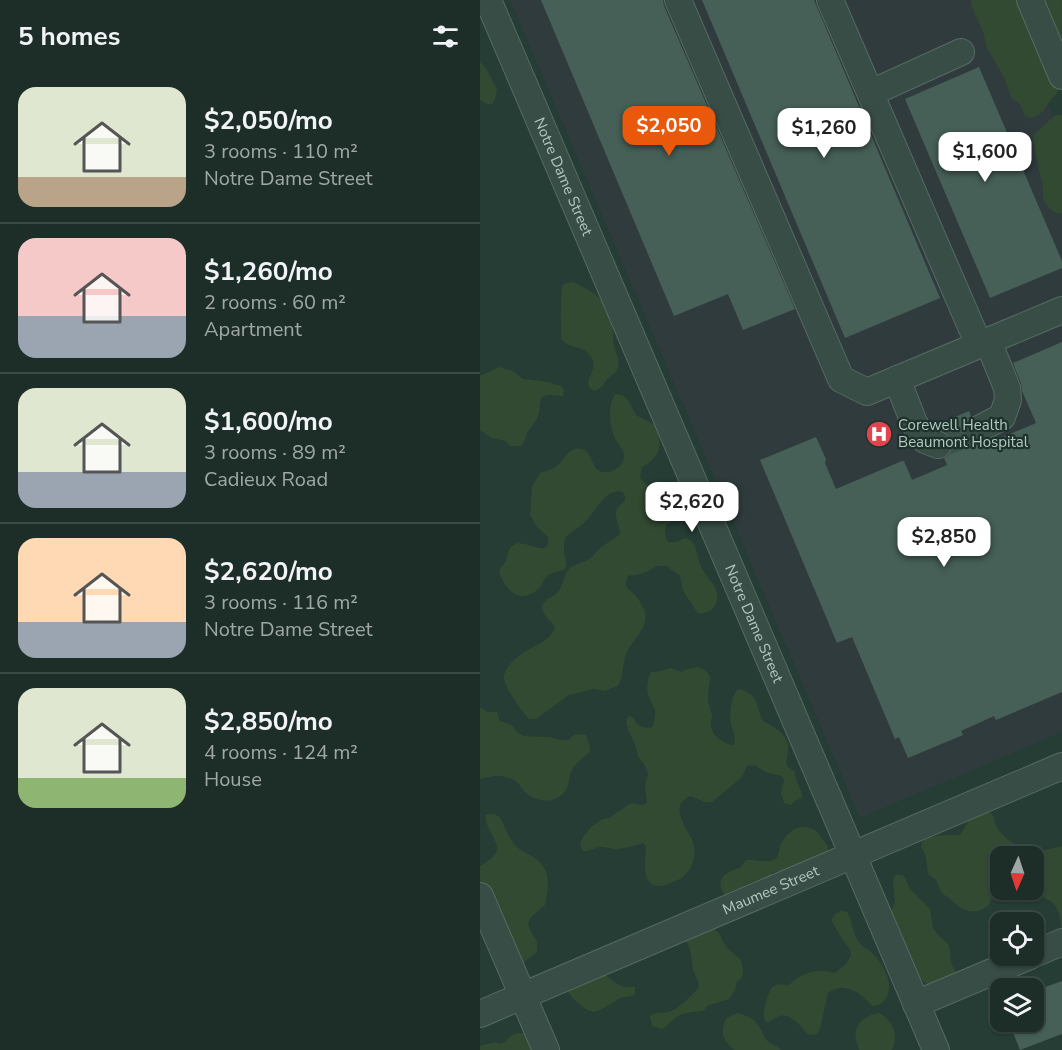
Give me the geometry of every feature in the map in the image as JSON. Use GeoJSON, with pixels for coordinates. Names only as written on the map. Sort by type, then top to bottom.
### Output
{"type":"FeatureCollection","features":[{"type":"Feature","properties":{"kind":"street","name":"Notre Dame Street"},"geometry":{"type":"LineString","coordinates":[[488,0],[936,1050]]}},
{"type":"Feature","properties":{"kind":"street"},"geometry":{"type":"LineString","coordinates":[[678,0],[841,379],[867,392],[1062,310]]}},
{"type":"Feature","properties":{"kind":"street"},"geometry":{"type":"LineString","coordinates":[[830,0],[983,343],[1007,388],[1008,400],[1002,417],[977,430]]}},
{"type":"Feature","properties":{"kind":"street"},"geometry":{"type":"LineString","coordinates":[[1030,0],[1062,76]]}},
{"type":"Feature","properties":{"kind":"street"},"geometry":{"type":"LineString","coordinates":[[871,93],[961,52]]}},
{"type":"Feature","properties":{"kind":"street"},"geometry":{"type":"LineString","coordinates":[[897,379],[914,423],[925,440],[938,445]]}},
{"type":"Feature","properties":{"kind":"street","name":"Maumee Street"},"geometry":{"type":"LineString","coordinates":[[480,1014],[1062,766]]}},
{"type":"Feature","properties":{"kind":"street"},"geometry":{"type":"LineString","coordinates":[[481,902],[546,1050]]}},
{"type":"Feature","properties":{"kind":"street"},"geometry":{"type":"LineString","coordinates":[[1044,950],[1062,942]]}},
{"type":"Feature","properties":{"kind":"street"},"geometry":{"type":"LineString","coordinates":[[916,1004],[1006,966]]}},
{"type":"Feature","properties":{"kind":"shaded area","name":"Corewell Health Beaumont Hospital"},"geometry":{"type":"Polygon","coordinates":[[[510,0],[1004,0],[1062,137],[1062,732],[860,818],[510,0]]]}},
{"type":"Feature","properties":{"kind":"green space"},"geometry":{"type":"Polygon","coordinates":[[[971,0],[1033,0],[1040,3],[1044,0],[1062,0],[1059,87],[1056,94],[1038,115],[1031,118],[1025,116],[1020,104],[1011,98],[1005,79],[987,48],[971,0]]]}},
{"type":"Feature","properties":{"kind":"green space"},"geometry":{"type":"Polygon","coordinates":[[[480,62],[487,70],[497,90],[492,104],[480,100],[480,62]]]}},
{"type":"Feature","properties":{"kind":"green space"},"geometry":{"type":"Polygon","coordinates":[[[1056,115],[1062,115],[1062,214],[1054,212],[1043,199],[1043,188],[1033,141],[1034,134],[1056,115]]]}},
{"type":"Feature","properties":{"kind":"green space"},"geometry":{"type":"Polygon","coordinates":[[[573,282],[601,300],[609,312],[612,324],[618,368],[602,387],[595,391],[588,385],[594,365],[590,356],[582,349],[569,345],[561,339],[562,286],[573,282]]]}},
{"type":"Feature","properties":{"kind":"green space"},"geometry":{"type":"Polygon","coordinates":[[[499,367],[513,371],[523,379],[543,381],[561,386],[564,390],[563,396],[542,397],[539,414],[521,446],[510,446],[505,441],[491,438],[480,430],[480,376],[499,367]]]}},
{"type":"Feature","properties":{"kind":"green space"},"geometry":{"type":"Polygon","coordinates":[[[615,394],[623,395],[636,415],[655,425],[659,437],[659,450],[653,459],[642,467],[640,478],[649,486],[669,489],[681,494],[683,509],[666,525],[666,538],[668,542],[685,538],[692,542],[703,571],[716,590],[717,600],[712,610],[700,614],[697,612],[683,591],[680,576],[667,566],[656,566],[646,572],[628,576],[626,585],[639,601],[646,618],[642,629],[628,649],[618,686],[605,691],[594,689],[569,695],[536,719],[529,719],[507,688],[504,679],[505,672],[516,658],[546,640],[553,632],[555,627],[544,614],[542,605],[559,590],[568,571],[590,558],[620,534],[616,512],[624,501],[624,493],[612,493],[607,496],[584,523],[565,538],[564,570],[548,575],[540,587],[531,594],[519,596],[514,593],[505,584],[499,571],[506,561],[510,548],[515,544],[542,548],[548,544],[548,537],[536,526],[530,515],[532,486],[540,473],[555,467],[570,451],[577,449],[582,449],[589,454],[599,471],[611,471],[621,464],[624,454],[615,438],[611,422],[610,410],[615,394]]]}},
{"type":"Feature","properties":{"kind":"green space"},"geometry":{"type":"Polygon","coordinates":[[[697,667],[709,675],[708,700],[712,714],[711,726],[715,736],[728,744],[734,744],[730,720],[732,700],[738,689],[750,694],[756,701],[763,721],[778,730],[788,744],[786,764],[795,772],[802,798],[791,805],[784,803],[781,793],[784,781],[782,776],[754,766],[747,766],[742,777],[712,802],[705,802],[690,796],[683,801],[680,812],[694,846],[692,864],[680,879],[656,886],[647,878],[646,846],[643,843],[621,848],[602,847],[583,851],[580,843],[592,826],[603,819],[609,818],[631,803],[643,805],[647,803],[645,785],[648,774],[638,756],[626,723],[629,716],[633,717],[642,727],[653,726],[655,710],[647,687],[651,672],[670,668],[682,672],[697,667]]]}},
{"type":"Feature","properties":{"kind":"green space"},"geometry":{"type":"Polygon","coordinates":[[[480,707],[487,712],[497,712],[500,721],[512,725],[523,736],[568,740],[574,735],[586,735],[590,752],[572,769],[568,786],[563,794],[544,801],[529,795],[516,781],[508,777],[496,776],[480,779],[480,707]]]}},
{"type":"Feature","properties":{"kind":"green space"},"geometry":{"type":"Polygon","coordinates":[[[981,808],[992,814],[998,829],[1018,846],[990,846],[991,900],[984,909],[973,912],[959,907],[942,893],[936,880],[928,874],[926,857],[921,847],[922,842],[934,836],[960,835],[968,822],[970,812],[981,808]]]}},
{"type":"Feature","properties":{"kind":"green space"},"geometry":{"type":"Polygon","coordinates":[[[490,814],[500,818],[514,844],[538,861],[547,876],[548,888],[545,905],[531,917],[528,923],[537,941],[537,952],[523,963],[519,963],[480,892],[480,866],[493,857],[497,847],[486,821],[486,815],[490,814]]]}},
{"type":"Feature","properties":{"kind":"green space"},"geometry":{"type":"Polygon","coordinates":[[[800,827],[815,830],[828,846],[828,852],[782,871],[773,872],[766,881],[750,883],[739,898],[726,897],[721,886],[725,874],[740,868],[746,860],[775,859],[785,837],[800,827]]]}},
{"type":"Feature","properties":{"kind":"green space"},"geometry":{"type":"Polygon","coordinates":[[[1062,846],[1062,929],[1059,913],[1052,902],[1044,898],[1044,850],[1062,846]]]}},
{"type":"Feature","properties":{"kind":"green space"},"geometry":{"type":"Polygon","coordinates":[[[895,875],[904,876],[910,889],[930,909],[933,928],[948,944],[950,950],[956,975],[930,988],[915,973],[902,935],[896,930],[889,915],[895,903],[893,882],[895,875]]]}},
{"type":"Feature","properties":{"kind":"green space"},"geometry":{"type":"Polygon","coordinates":[[[847,912],[859,942],[874,955],[886,972],[889,985],[887,997],[881,1004],[872,1006],[862,996],[846,988],[828,993],[817,1034],[809,1035],[796,1021],[787,1016],[776,1017],[766,1022],[765,1006],[774,986],[789,985],[810,972],[835,973],[846,964],[851,955],[850,950],[831,920],[836,913],[847,912]]]}},
{"type":"Feature","properties":{"kind":"green space"},"geometry":{"type":"Polygon","coordinates":[[[705,921],[720,934],[727,948],[741,960],[742,977],[729,999],[707,1006],[704,1011],[681,1015],[662,1029],[652,1026],[650,1016],[676,1008],[699,988],[690,948],[683,937],[705,921]]]}},
{"type":"Feature","properties":{"kind":"green space"},"geometry":{"type":"Polygon","coordinates":[[[603,973],[617,984],[624,987],[635,987],[635,994],[622,997],[599,1010],[587,1010],[573,998],[567,986],[603,973]]]}},
{"type":"Feature","properties":{"kind":"green space"},"geometry":{"type":"Polygon","coordinates":[[[738,1013],[755,1021],[768,1041],[781,1050],[734,1050],[725,1039],[723,1029],[726,1018],[738,1013]]]}},
{"type":"Feature","properties":{"kind":"green space"},"geometry":{"type":"Polygon","coordinates":[[[879,1013],[888,1020],[895,1034],[892,1050],[859,1050],[856,1029],[865,1018],[879,1013]]]}},
{"type":"Feature","properties":{"kind":"green space"},"geometry":{"type":"Polygon","coordinates":[[[517,1033],[525,1033],[548,1050],[480,1050],[480,1046],[495,1042],[501,1044],[517,1033]]]}},
{"type":"Feature","properties":{"kind":"building"},"geometry":{"type":"Polygon","coordinates":[[[541,0],[663,0],[795,309],[743,330],[728,294],[674,316],[541,0]]]}},
{"type":"Feature","properties":{"kind":"building"},"geometry":{"type":"Polygon","coordinates":[[[702,0],[814,0],[940,298],[845,338],[702,0]]]}},
{"type":"Feature","properties":{"kind":"building"},"geometry":{"type":"Polygon","coordinates":[[[979,67],[1062,261],[1062,268],[990,298],[905,99],[979,67]]]}},
{"type":"Feature","properties":{"kind":"building"},"geometry":{"type":"Polygon","coordinates":[[[1062,342],[1062,692],[996,720],[994,716],[961,731],[963,735],[908,758],[899,737],[895,739],[852,637],[837,643],[760,460],[816,437],[836,489],[902,461],[912,480],[947,465],[944,458],[952,451],[953,442],[949,435],[934,426],[969,411],[971,416],[964,422],[963,436],[969,443],[984,445],[1036,423],[1013,363],[1062,342]]]}},
{"type":"Feature","properties":{"kind":"building"},"geometry":{"type":"Polygon","coordinates":[[[1062,981],[1062,1034],[1020,1050],[1013,1032],[1044,1032],[1044,987],[1062,981]]]}},
{"type":"Feature","properties":{"kind":"tunnel"},"geometry":{"type":"LineString","coordinates":[[938,445],[977,430]]}},
{"type":"Feature","properties":{"kind":"place","name":"Corewell Health Beaumont Hospital"},"geometry":{"type":"Point","coordinates":[879,434]}}]}
